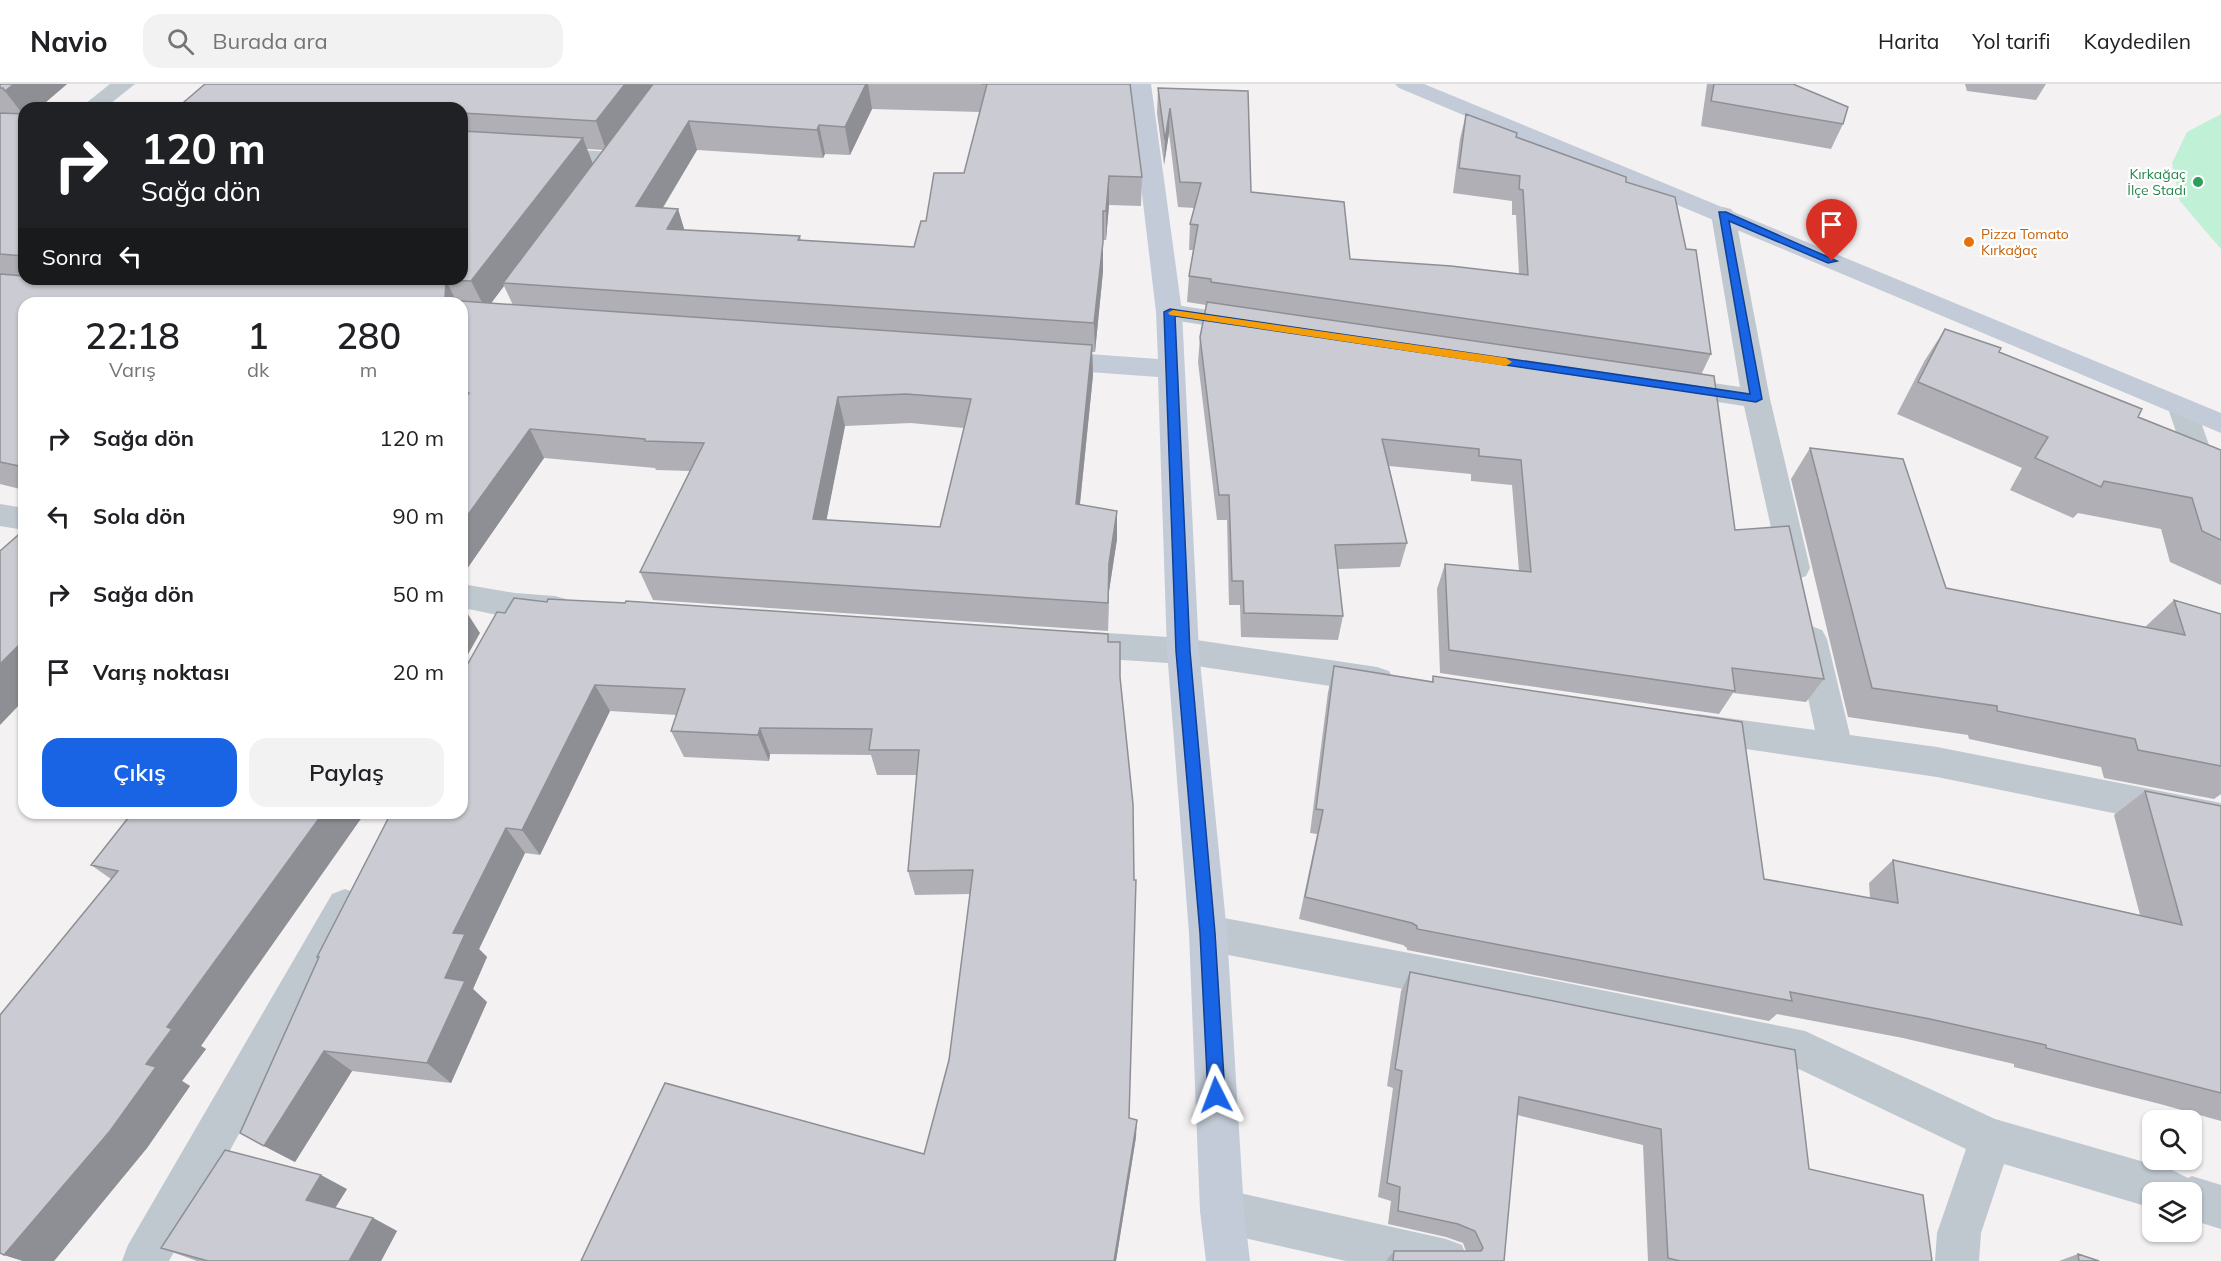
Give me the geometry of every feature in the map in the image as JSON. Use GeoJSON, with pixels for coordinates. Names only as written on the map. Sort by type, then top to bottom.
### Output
{"type":"FeatureCollection","features":[{"type":"Feature","properties":{"kind":"main road"},"geometry":{"type":"LineString","coordinates":[[1140,84],[1170,312],[1183,651],[1208,933],[1222,1211],[1228,1261]]}},
{"type":"Feature","properties":{"kind":"main road"},"geometry":{"type":"LineString","coordinates":[[1406,84],[1723,214],[2221,424]]}},
{"type":"Feature","properties":{"kind":"main road"},"geometry":{"type":"LineString","coordinates":[[1018,358],[1172,369]]}},
{"type":"Feature","properties":{"kind":"street"},"geometry":{"type":"LineString","coordinates":[[99,102],[124,84]]}},
{"type":"Feature","properties":{"kind":"street"},"geometry":{"type":"LineString","coordinates":[[468,150],[620,150],[600,178]]}},
{"type":"Feature","properties":{"kind":"street"},"geometry":{"type":"LineString","coordinates":[[1723,214],[1756,399],[1836,748]]}},
{"type":"Feature","properties":{"kind":"street"},"geometry":{"type":"LineString","coordinates":[[1170,312],[1275,328]]}},
{"type":"Feature","properties":{"kind":"street"},"geometry":{"type":"LineString","coordinates":[[1651,383],[1756,399]]}},
{"type":"Feature","properties":{"kind":"street"},"geometry":{"type":"LineString","coordinates":[[2182,408],[2221,521]]}},
{"type":"Feature","properties":{"kind":"street"},"geometry":{"type":"LineString","coordinates":[[0,515],[18,518]]}},
{"type":"Feature","properties":{"kind":"street"},"geometry":{"type":"LineString","coordinates":[[468,597],[515,605],[587,610]]}},
{"type":"Feature","properties":{"kind":"street"},"geometry":{"type":"LineString","coordinates":[[497,636],[515,605]]}},
{"type":"Feature","properties":{"kind":"street"},"geometry":{"type":"LineString","coordinates":[[1052,642],[1183,651],[1404,684]]}},
{"type":"Feature","properties":{"kind":"street"},"geometry":{"type":"LineString","coordinates":[[1673,724],[1937,762],[2221,819]]}},
{"type":"Feature","properties":{"kind":"street"},"geometry":{"type":"LineString","coordinates":[[144,1261],[362,876]]}},
{"type":"Feature","properties":{"kind":"street"},"geometry":{"type":"LineString","coordinates":[[1208,933],[1548,998],[1805,1051],[1991,1139],[2142,1183]]}},
{"type":"Feature","properties":{"kind":"street"},"geometry":{"type":"LineString","coordinates":[[1957,1261],[1959,1233],[1991,1139]]}},
{"type":"Feature","properties":{"kind":"street"},"geometry":{"type":"LineString","coordinates":[[2202,1201],[2221,1207]]}},
{"type":"Feature","properties":{"kind":"street"},"geometry":{"type":"LineString","coordinates":[[1222,1211],[1446,1261]]}},
{"type":"Feature","properties":{"kind":"green space","name":"Kırkağaç İlçe Stadı"},"geometry":{"type":"Polygon","coordinates":[[[2221,114],[2221,249],[2180,201],[2172,163],[2187,132],[2221,114]]]}},
{"type":"Feature","properties":{"kind":"building"},"geometry":{"type":"Polygon","coordinates":[[[0,84],[14,84],[5,91],[0,88],[0,84]]]}},
{"type":"Feature","properties":{"kind":"building"},"geometry":{"type":"Polygon","coordinates":[[[205,84],[625,84],[596,121],[468,113],[468,102],[184,102],[205,84]]]}},
{"type":"Feature","properties":{"kind":"building"},"geometry":{"type":"Polygon","coordinates":[[[653,84],[866,84],[845,127],[819,125],[817,130],[689,121],[636,206],[678,209],[667,229],[800,236],[798,240],[914,247],[921,221],[926,221],[934,173],[964,173],[987,84],[1130,84],[1142,177],[1109,176],[1106,211],[1103,211],[1103,242],[1094,323],[503,283],[653,84]]]}},
{"type":"Feature","properties":{"kind":"building"},"geometry":{"type":"Polygon","coordinates":[[[1714,84],[1793,84],[1848,107],[1843,124],[1711,101],[1714,84]]]}},
{"type":"Feature","properties":{"kind":"building"},"geometry":{"type":"Polygon","coordinates":[[[1158,88],[1248,91],[1251,192],[1344,202],[1350,259],[1451,266],[1528,275],[1523,190],[1519,189],[1520,176],[1459,168],[1466,114],[1517,133],[1516,137],[1626,177],[1626,182],[1675,197],[1686,249],[1696,250],[1711,354],[1211,282],[1211,279],[1189,276],[1198,225],[1190,224],[1201,183],[1180,182],[1170,108],[1165,140],[1158,88]]]}},
{"type":"Feature","properties":{"kind":"building"},"geometry":{"type":"Polygon","coordinates":[[[0,113],[18,114],[18,256],[0,254],[0,113]]]}},
{"type":"Feature","properties":{"kind":"building"},"geometry":{"type":"Polygon","coordinates":[[[468,131],[583,138],[471,281],[468,281],[468,131]]]}},
{"type":"Feature","properties":{"kind":"building"},"geometry":{"type":"Polygon","coordinates":[[[0,274],[18,276],[18,285],[446,285],[445,297],[18,297],[18,466],[0,462],[0,274]]]}},
{"type":"Feature","properties":{"kind":"building"},"geometry":{"type":"Polygon","coordinates":[[[468,301],[1092,345],[1076,504],[1117,511],[1109,563],[1108,603],[640,572],[704,443],[645,441],[645,439],[530,429],[468,515],[468,301]],[[906,394],[838,397],[813,519],[940,527],[971,399],[906,394]]]}},
{"type":"Feature","properties":{"kind":"building"},"geometry":{"type":"Polygon","coordinates":[[[1207,302],[1714,376],[1735,530],[1789,526],[1824,679],[1732,668],[1735,691],[1449,650],[1445,564],[1531,572],[1521,460],[1479,456],[1479,449],[1382,439],[1407,543],[1335,545],[1343,616],[1244,613],[1243,581],[1232,581],[1229,495],[1219,495],[1200,337],[1207,302]]]}},
{"type":"Feature","properties":{"kind":"building"},"geometry":{"type":"Polygon","coordinates":[[[1945,329],[2001,348],[1999,352],[2142,409],[2138,417],[2221,450],[2221,540],[2202,531],[2192,498],[2104,481],[2101,487],[2035,458],[2048,437],[1918,382],[1945,329]]]}},
{"type":"Feature","properties":{"kind":"building"},"geometry":{"type":"Polygon","coordinates":[[[1810,448],[1903,459],[1946,588],[2185,635],[2174,600],[2221,614],[2221,766],[2138,750],[2135,739],[1997,711],[1997,706],[1872,688],[1810,448]]]}},
{"type":"Feature","properties":{"kind":"building"},"geometry":{"type":"Polygon","coordinates":[[[18,535],[18,646],[0,664],[0,551],[18,535]]]}},
{"type":"Feature","properties":{"kind":"building"},"geometry":{"type":"Polygon","coordinates":[[[514,598],[547,602],[548,599],[625,603],[626,601],[1108,634],[1108,642],[1120,642],[1120,677],[1133,804],[1134,880],[1136,880],[1129,1118],[1137,1120],[1114,1261],[581,1261],[665,1083],[924,1154],[949,1060],[973,870],[908,871],[919,750],[869,750],[872,729],[760,728],[758,735],[671,731],[685,689],[595,685],[522,830],[506,828],[453,933],[465,934],[445,978],[465,981],[427,1063],[324,1051],[264,1146],[240,1133],[319,957],[317,957],[388,819],[468,819],[468,663],[497,612],[505,613],[514,598]]]}},
{"type":"Feature","properties":{"kind":"building"},"geometry":{"type":"Polygon","coordinates":[[[1334,666],[1433,682],[1433,676],[1742,722],[1764,879],[1898,903],[1893,860],[2182,925],[2145,791],[2221,806],[2221,1093],[2046,1048],[2046,1045],[1930,1019],[1790,992],[1792,1001],[1417,929],[1417,926],[1412,923],[1305,897],[1323,810],[1316,809],[1334,666]]]}},
{"type":"Feature","properties":{"kind":"building"},"geometry":{"type":"Polygon","coordinates":[[[127,819],[319,819],[167,1027],[172,1029],[146,1064],[156,1067],[110,1131],[4,1255],[0,1253],[0,1015],[118,871],[91,865],[127,819]]]}},
{"type":"Feature","properties":{"kind":"building"},"geometry":{"type":"Polygon","coordinates":[[[1410,972],[1795,1050],[1809,1169],[1923,1195],[1932,1261],[1680,1261],[1668,1258],[1661,1129],[1519,1097],[1504,1261],[1393,1261],[1394,1251],[1481,1251],[1483,1248],[1475,1231],[1458,1224],[1398,1211],[1400,1187],[1387,1183],[1402,1071],[1395,1069],[1410,972]]]}},
{"type":"Feature","properties":{"kind":"building"},"geometry":{"type":"Polygon","coordinates":[[[225,1150],[321,1175],[306,1200],[373,1218],[349,1261],[208,1261],[161,1248],[225,1150]]]}},
{"type":"Feature","properties":{"kind":"building"},"geometry":{"type":"Polygon","coordinates":[[[2078,1254],[2099,1261],[2079,1261],[2078,1254]]]}},
{"type":"Feature","properties":{"kind":"slow traffic"},"geometry":{"type":"LineString","coordinates":[[1173,313],[1506,362]]}},
{"type":"Feature","properties":{"kind":"place","name":"Kırkağaç İlçe Stadı"},"geometry":{"type":"Point","coordinates":[2198,182]}},
{"type":"Feature","properties":{"kind":"place","name":"Pizza Tomato Kırkağaç"},"geometry":{"type":"Point","coordinates":[1969,242]}},
{"type":"Feature","properties":{"kind":"route"},"geometry":{"type":"LineString","coordinates":[[1216,1095],[1208,933],[1183,651],[1170,312],[1756,399],[1723,214],[1832,261]]}}]}
